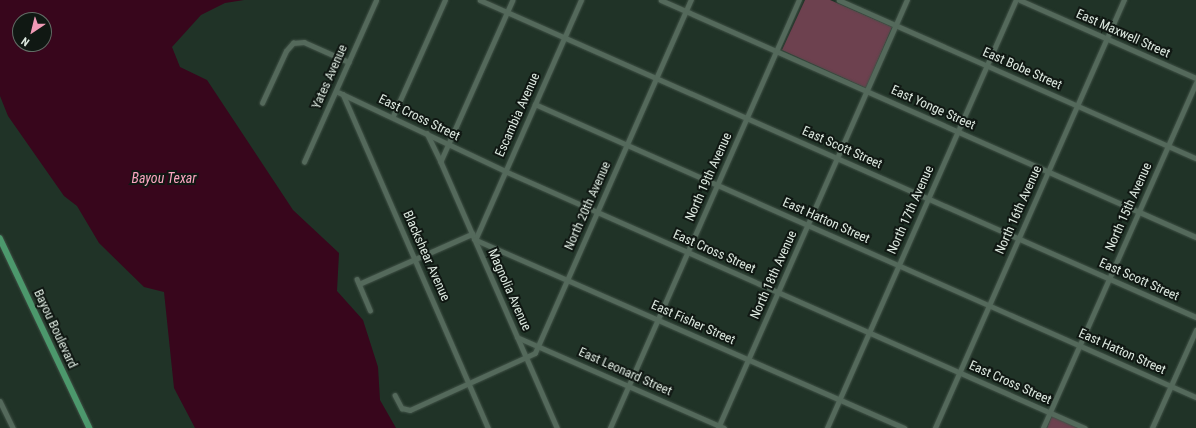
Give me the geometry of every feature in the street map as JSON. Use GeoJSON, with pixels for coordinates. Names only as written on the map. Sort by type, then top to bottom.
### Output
{"type":"FeatureCollection","features":[{"type":"Feature","properties":{"kind":"main road","name":"Bayou Boulevard"},"geometry":{"type":"LineString","coordinates":[[1,241],[90,428]]}},
{"type":"Feature","properties":{"kind":"street","name":"Yates Avenue"},"geometry":{"type":"LineString","coordinates":[[304,162],[376,0]]}},
{"type":"Feature","properties":{"kind":"street"},"geometry":{"type":"LineString","coordinates":[[393,116],[445,0]]}},
{"type":"Feature","properties":{"kind":"street","name":"East Scott Street"},"geometry":{"type":"LineString","coordinates":[[480,0],[1196,317]]}},
{"type":"Feature","properties":{"kind":"street"},"geometry":{"type":"LineString","coordinates":[[441,162],[513,0]]}},
{"type":"Feature","properties":{"kind":"street","name":"Escambia Avenue"},"geometry":{"type":"LineString","coordinates":[[474,237],[505,172],[581,0]]}},
{"type":"Feature","properties":{"kind":"street","name":"East Yonge Street"},"geometry":{"type":"LineString","coordinates":[[661,0],[1196,237]]}},
{"type":"Feature","properties":{"kind":"street","name":"North 20th Avenue"},"geometry":{"type":"LineString","coordinates":[[395,395],[402,408],[410,410],[527,359],[538,346],[691,0]]}},
{"type":"Feature","properties":{"kind":"street","name":"North 19th Avenue"},"geometry":{"type":"LineString","coordinates":[[610,428],[799,0]]}},
{"type":"Feature","properties":{"kind":"street","name":"East Bobe Street"},"geometry":{"type":"LineString","coordinates":[[839,0],[1196,158]]}},
{"type":"Feature","properties":{"kind":"street","name":"North 18th Avenue"},"geometry":{"type":"LineString","coordinates":[[721,427],[748,360],[907,0]]}},
{"type":"Feature","properties":{"kind":"street","name":"North 17th Avenue"},"geometry":{"type":"LineString","coordinates":[[827,428],[1016,0]]}},
{"type":"Feature","properties":{"kind":"street","name":"East Maxwell Street"},"geometry":{"type":"LineString","coordinates":[[1020,0],[1196,78]]}},
{"type":"Feature","properties":{"kind":"street","name":"North 16th Avenue"},"geometry":{"type":"LineString","coordinates":[[935,428],[1124,0]]}},
{"type":"Feature","properties":{"kind":"street"},"geometry":{"type":"LineString","coordinates":[[262,103],[286,51],[294,43],[304,42],[349,62]]}},
{"type":"Feature","properties":{"kind":"street","name":"North 15th Avenue"},"geometry":{"type":"LineString","coordinates":[[1043,428],[1196,83]]}},
{"type":"Feature","properties":{"kind":"street","name":"East Cross Street"},"geometry":{"type":"LineString","coordinates":[[336,91],[423,130],[449,145],[505,172],[1085,428]]}},
{"type":"Feature","properties":{"kind":"street","name":"Blackshear Avenue"},"geometry":{"type":"LineString","coordinates":[[343,94],[488,428]]}},
{"type":"Feature","properties":{"kind":"street","name":"East Hatton Street"},"geometry":{"type":"LineString","coordinates":[[535,104],[1196,397]]}},
{"type":"Feature","properties":{"kind":"street","name":"Magnolia Avenue"},"geometry":{"type":"LineString","coordinates":[[423,130],[441,162],[557,428]]}},
{"type":"Feature","properties":{"kind":"street"},"geometry":{"type":"LineString","coordinates":[[370,310],[358,282],[474,237]]}},
{"type":"Feature","properties":{"kind":"street","name":"East Fisher Street"},"geometry":{"type":"LineString","coordinates":[[474,237],[904,428]]}},
{"type":"Feature","properties":{"kind":"street"},"geometry":{"type":"LineString","coordinates":[[1152,428],[1196,330]]}},
{"type":"Feature","properties":{"kind":"street","name":"East Leonard Street"},"geometry":{"type":"LineString","coordinates":[[517,337],[721,427]]}},
{"type":"Feature","properties":{"kind":"street"},"geometry":{"type":"LineString","coordinates":[[0,401],[13,428]]}},
{"type":"Feature","properties":{"kind":"shaded area"},"geometry":{"type":"Polygon","coordinates":[[[805,0],[830,0],[892,27],[866,88],[782,50],[805,0]]]}},
{"type":"Feature","properties":{"kind":"shaded area"},"geometry":{"type":"Polygon","coordinates":[[[1052,416],[1078,428],[1047,428],[1052,416]]]}},
{"type":"Feature","properties":{"kind":"water","name":"Bayou Texar"},"geometry":{"type":"Polygon","coordinates":[[[0,0],[244,0],[225,3],[201,15],[172,47],[180,67],[207,80],[293,210],[339,253],[337,291],[363,320],[378,367],[380,400],[396,428],[195,428],[174,388],[164,292],[144,287],[99,243],[77,206],[64,196],[8,116],[0,96],[0,0]]]}}]}
